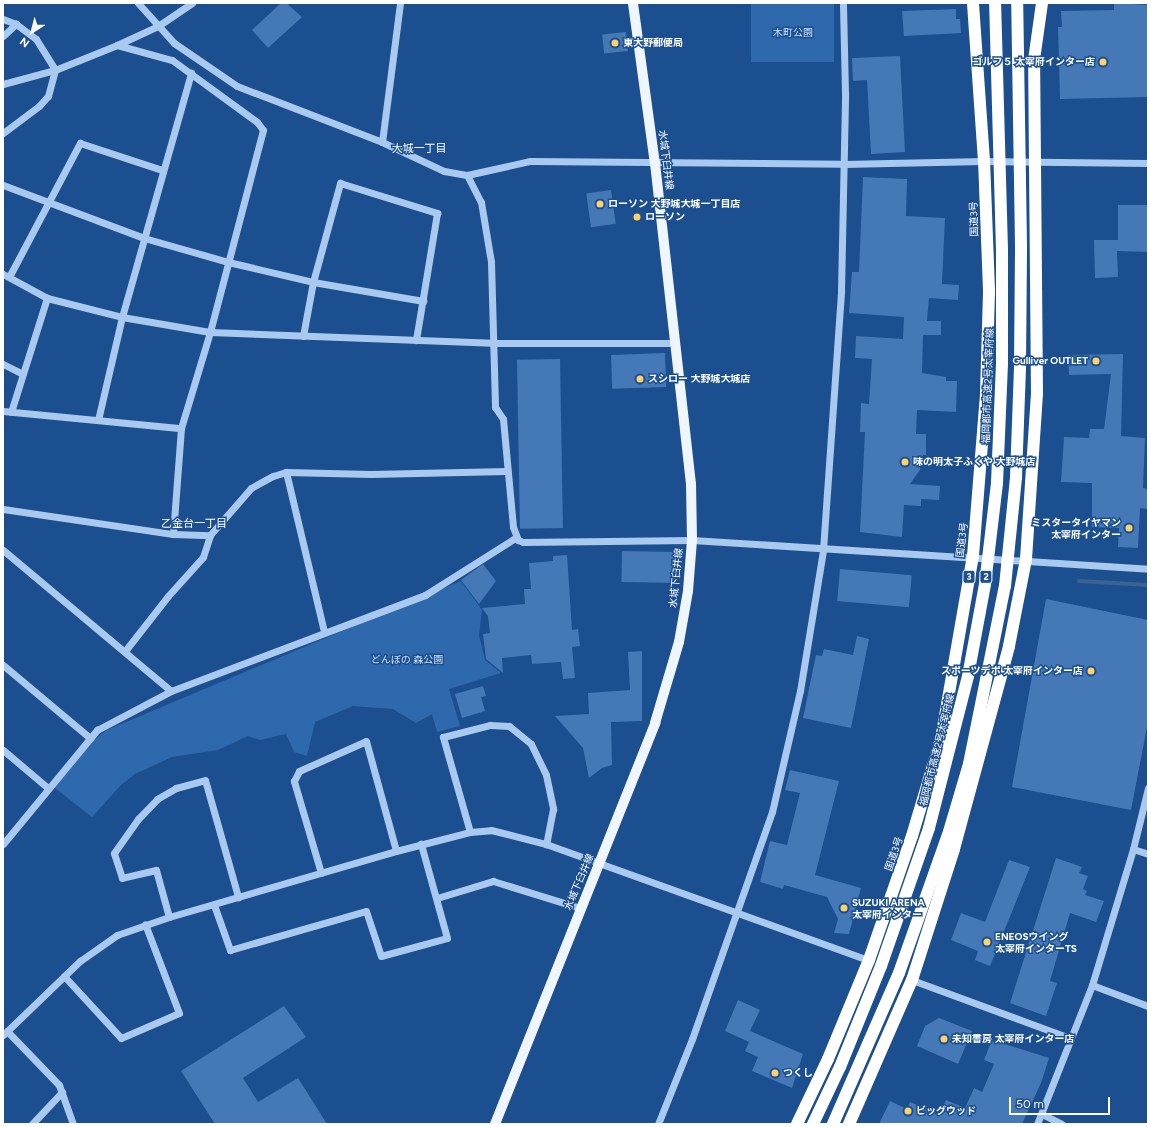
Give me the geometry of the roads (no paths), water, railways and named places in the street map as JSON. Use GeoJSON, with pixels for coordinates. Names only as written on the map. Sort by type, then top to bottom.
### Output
{"type":"FeatureCollection","features":[{"type":"Feature","properties":{"kind":"highway","name":"国道3号"},"geometry":{"type":"LineString","coordinates":[[796,1124],[828,1059],[869,960],[912,836],[941,739],[973,556],[986,394],[988,290],[984,161],[973,3]]}},
{"type":"Feature","properties":{"kind":"highway","name":"福岡都市高速2号太宰府線"},"geometry":{"type":"LineString","coordinates":[[813,1124],[840,1067],[881,966],[929,828],[968,676],[985,584],[997,483],[1002,364],[1002,250],[995,3]]}},
{"type":"Feature","properties":{"kind":"highway","name":"2"},"geometry":{"type":"LineString","coordinates":[[833,1124],[900,973],[948,835],[969,764],[1005,586],[1016,477],[1020,366],[1021,245],[1017,3]]}},
{"type":"Feature","properties":{"kind":"highway"},"geometry":{"type":"LineString","coordinates":[[849,1124],[912,980],[985,742],[1009,646],[1026,559],[1037,393],[1034,3]]}},
{"type":"Feature","properties":{"kind":"highway"},"geometry":{"type":"LineString","coordinates":[[1034,60],[1042,3]]}},
{"type":"Feature","properties":{"kind":"main road","name":"水城下臼井線"},"geometry":{"type":"LineString","coordinates":[[495,1124],[580,908],[600,864],[652,730],[670,676],[688,591],[692,540],[691,484],[655,164],[633,3]]}},
{"type":"Feature","properties":{"kind":"street"},"geometry":{"type":"LineString","coordinates":[[138,3],[174,43],[237,86],[382,142],[444,171],[467,175],[530,161],[655,164],[843,164],[984,161],[1148,162]]}},
{"type":"Feature","properties":{"kind":"street"},"geometry":{"type":"LineString","coordinates":[[3,84],[54,70],[117,45],[158,26],[192,3]]}},
{"type":"Feature","properties":{"kind":"street"},"geometry":{"type":"LineString","coordinates":[[382,142],[400,3]]}},
{"type":"Feature","properties":{"kind":"street"},"geometry":{"type":"LineString","coordinates":[[658,1124],[738,912],[772,812],[800,692],[823,550],[840,298],[843,164],[843,3]]}},
{"type":"Feature","properties":{"kind":"street"},"geometry":{"type":"LineString","coordinates":[[3,19],[16,24],[36,39],[54,70],[48,96],[39,106],[3,133]]}},
{"type":"Feature","properties":{"kind":"street"},"geometry":{"type":"LineString","coordinates":[[3,36],[16,24]]}},
{"type":"Feature","properties":{"kind":"street"},"geometry":{"type":"LineString","coordinates":[[117,45],[172,60],[257,122],[263,130],[210,332],[181,428],[173,534]]}},
{"type":"Feature","properties":{"kind":"street"},"geometry":{"type":"LineString","coordinates":[[98,420],[122,317],[162,170],[191,73]]}},
{"type":"Feature","properties":{"kind":"street"},"geometry":{"type":"LineString","coordinates":[[162,170],[80,143],[48,203],[6,276],[47,298],[122,317],[210,332],[492,344],[675,343]]}},
{"type":"Feature","properties":{"kind":"street"},"geometry":{"type":"LineString","coordinates":[[467,175],[481,202],[491,262],[492,344],[495,407],[503,419],[507,471],[510,477],[515,538]]}},
{"type":"Feature","properties":{"kind":"street"},"geometry":{"type":"LineString","coordinates":[[303,336],[313,282],[340,183],[437,213],[416,340]]}},
{"type":"Feature","properties":{"kind":"street"},"geometry":{"type":"LineString","coordinates":[[3,185],[144,238],[228,262],[313,282],[423,301]]}},
{"type":"Feature","properties":{"kind":"street"},"geometry":{"type":"LineString","coordinates":[[11,412],[47,298]]}},
{"type":"Feature","properties":{"kind":"street"},"geometry":{"type":"LineString","coordinates":[[3,364],[23,374]]}},
{"type":"Feature","properties":{"kind":"street"},"geometry":{"type":"LineString","coordinates":[[3,411],[181,428]]}},
{"type":"Feature","properties":{"kind":"street"},"geometry":{"type":"LineString","coordinates":[[125,651],[168,596],[203,557],[210,535],[252,488],[273,476],[286,472],[371,474],[507,471]]}},
{"type":"Feature","properties":{"kind":"street"},"geometry":{"type":"LineString","coordinates":[[286,472],[324,632]]}},
{"type":"Feature","properties":{"kind":"street"},"geometry":{"type":"LineString","coordinates":[[3,509],[173,534],[210,535]]}},
{"type":"Feature","properties":{"kind":"street"},"geometry":{"type":"LineString","coordinates":[[515,538],[523,542],[692,540],[823,550],[1026,559],[1148,569]]}},
{"type":"Feature","properties":{"kind":"street"},"geometry":{"type":"LineString","coordinates":[[5,838],[97,730],[171,691],[425,595],[515,538]]}},
{"type":"Feature","properties":{"kind":"street"},"geometry":{"type":"LineString","coordinates":[[3,550],[171,691]]}},
{"type":"Feature","properties":{"kind":"street"},"geometry":{"type":"LineString","coordinates":[[3,665],[90,738]]}},
{"type":"Feature","properties":{"kind":"street"},"geometry":{"type":"LineString","coordinates":[[470,832],[443,738],[490,725],[509,726],[531,744],[546,775],[553,809],[546,844]]}},
{"type":"Feature","properties":{"kind":"street"},"geometry":{"type":"LineString","coordinates":[[321,873],[294,781],[299,771],[366,741],[396,851]]}},
{"type":"Feature","properties":{"kind":"street"},"geometry":{"type":"LineString","coordinates":[[3,750],[48,788]]}},
{"type":"Feature","properties":{"kind":"street"},"geometry":{"type":"LineString","coordinates":[[169,917],[156,870],[122,878],[114,852],[138,819],[157,799],[176,788],[205,780],[238,897]]}},
{"type":"Feature","properties":{"kind":"street"},"geometry":{"type":"LineString","coordinates":[[1037,1124],[1092,985],[1133,850],[1148,788]]}},
{"type":"Feature","properties":{"kind":"street"},"geometry":{"type":"LineString","coordinates":[[73,1124],[59,1085],[5,1033],[64,976],[111,939],[145,924],[396,851],[470,832],[491,830],[546,844],[869,960]]}},
{"type":"Feature","properties":{"kind":"street"},"geometry":{"type":"LineString","coordinates":[[214,905],[230,950],[366,911],[381,956],[447,938],[421,844]]}},
{"type":"Feature","properties":{"kind":"street"},"geometry":{"type":"LineString","coordinates":[[1133,850],[1148,854]]}},
{"type":"Feature","properties":{"kind":"street"},"geometry":{"type":"LineString","coordinates":[[437,898],[493,881],[580,908]]}},
{"type":"Feature","properties":{"kind":"street"},"geometry":{"type":"LineString","coordinates":[[64,976],[121,1038],[179,1013],[145,924]]}},
{"type":"Feature","properties":{"kind":"street"},"geometry":{"type":"LineString","coordinates":[[912,980],[1070,1038]]}},
{"type":"Feature","properties":{"kind":"street"},"geometry":{"type":"LineString","coordinates":[[1092,985],[1148,1006]]}},
{"type":"Feature","properties":{"kind":"street"},"geometry":{"type":"LineString","coordinates":[[32,1124],[62,1092]]}},
{"type":"Feature","properties":{"kind":"street"},"geometry":{"type":"LineString","coordinates":[[1042,1114],[1062,1124]]}},
{"type":"Feature","properties":{"kind":"waterway"},"geometry":{"type":"LineString","coordinates":[[1079,581],[1148,585]]}},
{"type":"Feature","properties":{"kind":"place","name":"東大野郵便局"},"geometry":{"type":"Point","coordinates":[615,43]}},
{"type":"Feature","properties":{"kind":"place","name":"ゴルフ５ 太宰府インター店"},"geometry":{"type":"Point","coordinates":[1103,62]}},
{"type":"Feature","properties":{"kind":"place","name":"ローソン 大野城大城一丁目店"},"geometry":{"type":"Point","coordinates":[600,204]}},
{"type":"Feature","properties":{"kind":"place","name":"ローソン"},"geometry":{"type":"Point","coordinates":[637,217]}},
{"type":"Feature","properties":{"kind":"place","name":"Gulliver OUTLET"},"geometry":{"type":"Point","coordinates":[1096,361]}},
{"type":"Feature","properties":{"kind":"place","name":"スシロー 大野城大城店"},"geometry":{"type":"Point","coordinates":[640,379]}},
{"type":"Feature","properties":{"kind":"place","name":"味の明太子ふくや 大野城店"},"geometry":{"type":"Point","coordinates":[905,462]}},
{"type":"Feature","properties":{"kind":"place","name":"ミスタータイヤマン 太宰府インター"},"geometry":{"type":"Point","coordinates":[1129,528]}},
{"type":"Feature","properties":{"kind":"place","name":"スポーツデポ 太宰府インター店"},"geometry":{"type":"Point","coordinates":[1091,671]}},
{"type":"Feature","properties":{"kind":"place","name":"SUZUKI ARENA 太宰府インター"},"geometry":{"type":"Point","coordinates":[844,908]}},
{"type":"Feature","properties":{"kind":"place","name":"ENEOSウイング 太宰府インターTS"},"geometry":{"type":"Point","coordinates":[987,942]}},
{"type":"Feature","properties":{"kind":"place","name":"未知書房 太宰府インター店"},"geometry":{"type":"Point","coordinates":[944,1039]}},
{"type":"Feature","properties":{"kind":"place","name":"つくし"},"geometry":{"type":"Point","coordinates":[775,1073]}},
{"type":"Feature","properties":{"kind":"place","name":"ビッグウッド"},"geometry":{"type":"Point","coordinates":[908,1111]}},
{"type":"Feature","properties":{"kind":"district","name":"大城一丁目"},"geometry":{"type":"Point","coordinates":[419,149]}},
{"type":"Feature","properties":{"kind":"district","name":"乙金台一丁目"},"geometry":{"type":"Point","coordinates":[194,524]}},
{"type":"Feature","properties":{"kind":"park label","name":"木町公園"},"geometry":{"type":"Point","coordinates":[793,33]}},
{"type":"Feature","properties":{"kind":"park label","name":"どんぽの 森公園"},"geometry":{"type":"Point","coordinates":[407,660]}}]}
